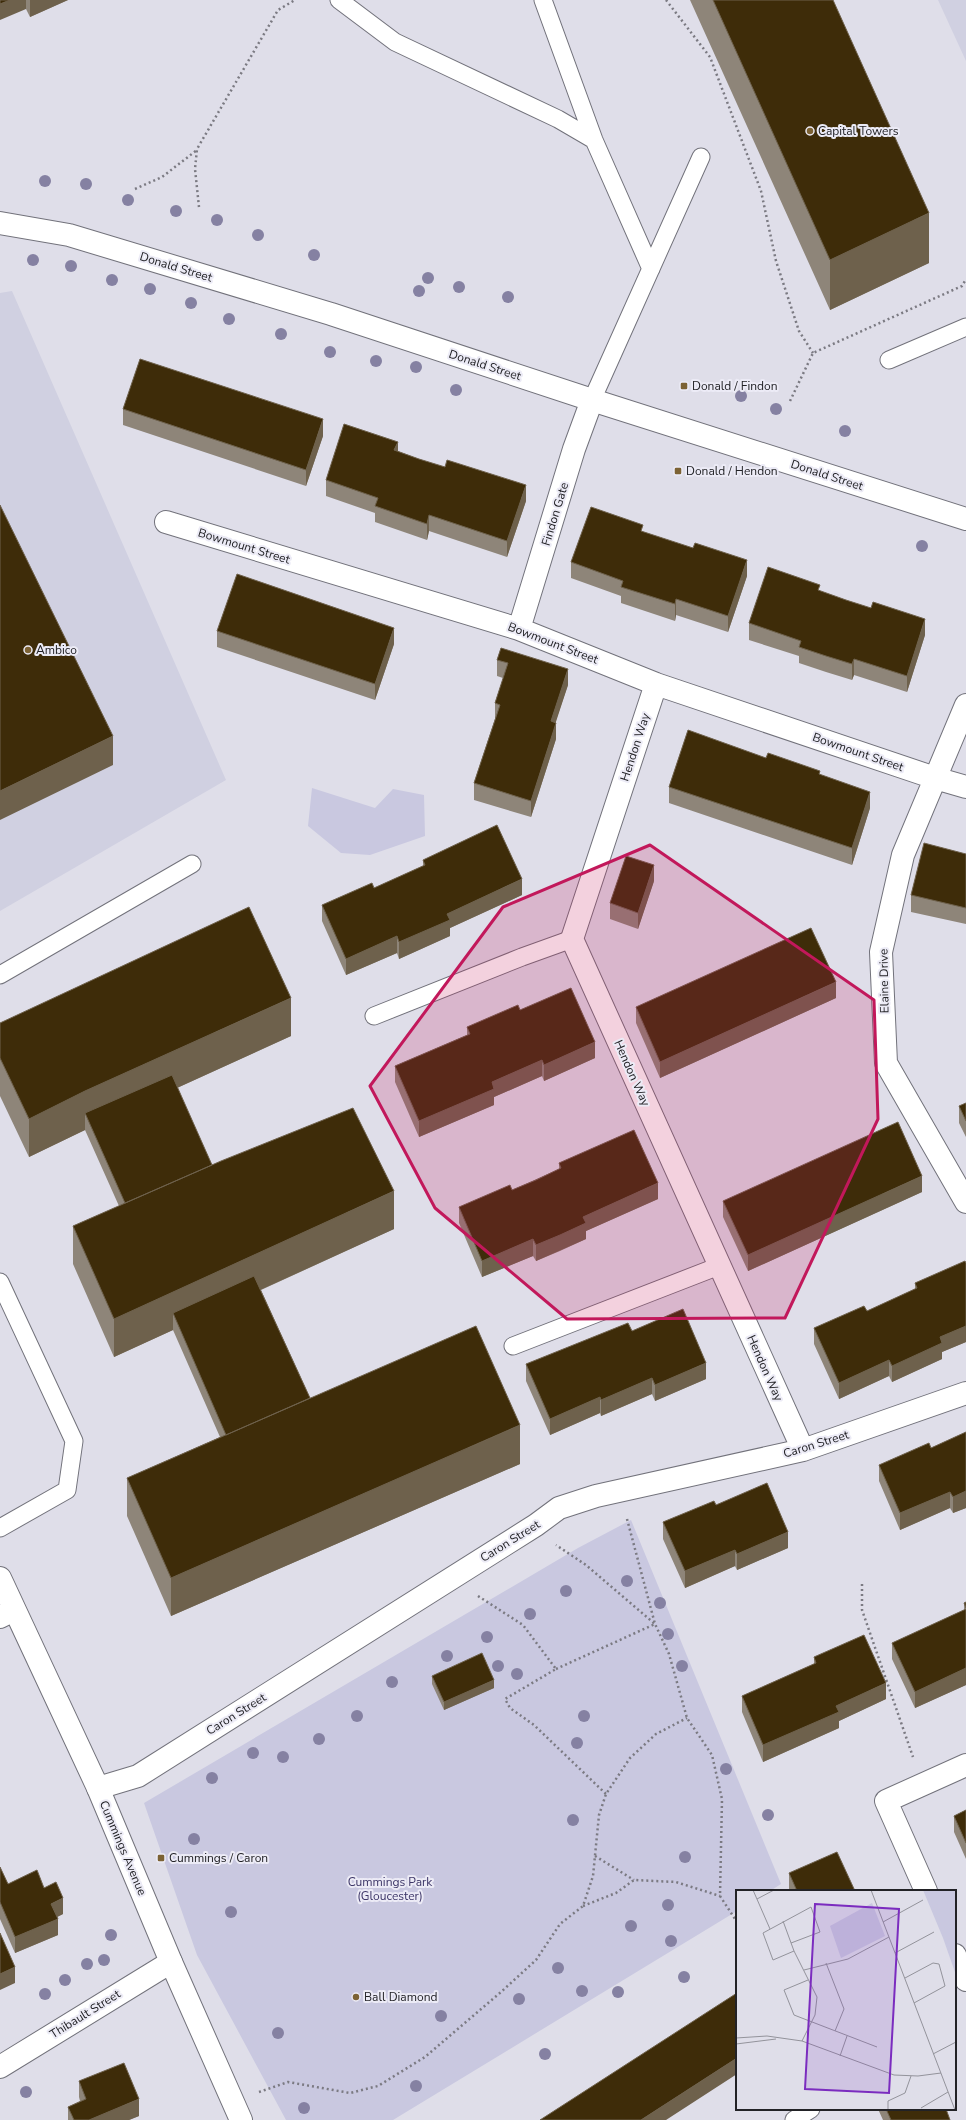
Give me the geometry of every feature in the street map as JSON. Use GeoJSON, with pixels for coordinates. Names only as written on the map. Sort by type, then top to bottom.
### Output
{"type":"FeatureCollection","features":[{"type":"Feature","properties":{"kind":"street","name":"Donald Street"},"geometry":{"type":"LineString","coordinates":[[0,223],[69,235],[331,314],[592,400],[966,519]]}},
{"type":"Feature","properties":{"kind":"street","name":"Findon Gate"},"geometry":{"type":"LineString","coordinates":[[519,629],[574,449],[592,400]]}},
{"type":"Feature","properties":{"kind":"street","name":"Bowmount Street"},"geometry":{"type":"LineString","coordinates":[[166,522],[519,629],[656,684],[935,778],[966,787]]}},
{"type":"Feature","properties":{"kind":"street","name":"Hendon Way"},"geometry":{"type":"LineString","coordinates":[[656,684],[572,939],[803,1450]]}},
{"type":"Feature","properties":{"kind":"street","name":"Elaine Drive"},"geometry":{"type":"LineString","coordinates":[[966,705],[902,855],[882,952],[886,1063],[966,1202]]}},
{"type":"Feature","properties":{"kind":"street","name":"Caron Street"},"geometry":{"type":"LineString","coordinates":[[98,1788],[138,1776],[536,1525],[559,1508],[596,1496],[803,1450],[966,1393]]}},
{"type":"Feature","properties":{"kind":"street","name":"Cummings Avenue"},"geometry":{"type":"LineString","coordinates":[[0,1578],[7,1614],[98,1788],[170,1962],[236,2110]]}},
{"type":"Feature","properties":{"kind":"street"},"geometry":{"type":"LineString","coordinates":[[926,1890],[886,1801],[966,1765]]}},
{"type":"Feature","properties":{"kind":"street"},"geometry":{"type":"LineString","coordinates":[[956,1957],[966,1980]]}},
{"type":"Feature","properties":{"kind":"street","name":"Thibault Street"},"geometry":{"type":"LineString","coordinates":[[0,2067],[170,1962]]}},
{"type":"Feature","properties":{"kind":"lane"},"geometry":{"type":"LineString","coordinates":[[339,0],[396,42],[558,119],[594,140]]}},
{"type":"Feature","properties":{"kind":"lane"},"geometry":{"type":"LineString","coordinates":[[543,0],[594,140],[651,270]]}},
{"type":"Feature","properties":{"kind":"lane"},"geometry":{"type":"LineString","coordinates":[[592,400],[701,157]]}},
{"type":"Feature","properties":{"kind":"lane"},"geometry":{"type":"LineString","coordinates":[[889,360],[966,327]]}},
{"type":"Feature","properties":{"kind":"lane"},"geometry":{"type":"LineString","coordinates":[[0,974],[192,864]]}},
{"type":"Feature","properties":{"kind":"lane"},"geometry":{"type":"LineString","coordinates":[[374,1016],[522,957],[572,939]]}},
{"type":"Feature","properties":{"kind":"lane"},"geometry":{"type":"LineString","coordinates":[[513,1346],[719,1266]]}},
{"type":"Feature","properties":{"kind":"lane"},"geometry":{"type":"LineString","coordinates":[[0,1282],[74,1441],[67,1490],[0,1528]]}},
{"type":"Feature","properties":{"kind":"lane"},"geometry":{"type":"LineString","coordinates":[[794,2120],[809,2110]]}},
{"type":"Feature","properties":{"kind":"path"},"geometry":{"type":"LineString","coordinates":[[135,189],[162,176],[197,149],[278,10],[295,0]]}},
{"type":"Feature","properties":{"kind":"path"},"geometry":{"type":"LineString","coordinates":[[666,0],[710,57],[761,191],[776,261],[799,331],[813,353]]}},
{"type":"Feature","properties":{"kind":"path"},"geometry":{"type":"LineString","coordinates":[[197,149],[195,169],[199,207]]}},
{"type":"Feature","properties":{"kind":"path"},"geometry":{"type":"LineString","coordinates":[[790,401],[813,353],[962,286],[966,279]]}},
{"type":"Feature","properties":{"kind":"path"},"geometry":{"type":"LineString","coordinates":[[627,1519],[655,1624],[670,1654],[687,1718],[712,1755],[722,1798],[720,1896],[736,1920]]}},
{"type":"Feature","properties":{"kind":"path"},"geometry":{"type":"LineString","coordinates":[[536,1525],[550,1542],[586,1565],[655,1624]]}},
{"type":"Feature","properties":{"kind":"path"},"geometry":{"type":"LineString","coordinates":[[450,1578],[523,1625],[556,1669]]}},
{"type":"Feature","properties":{"kind":"path"},"geometry":{"type":"LineString","coordinates":[[862,1584],[862,1610],[922,1784]]}},
{"type":"Feature","properties":{"kind":"path"},"geometry":{"type":"LineString","coordinates":[[606,1794],[534,1725],[510,1708],[505,1699],[556,1669],[655,1624]]}},
{"type":"Feature","properties":{"kind":"path"},"geometry":{"type":"LineString","coordinates":[[583,1906],[593,1876],[599,1815],[606,1794],[630,1758],[656,1734],[687,1718]]}},
{"type":"Feature","properties":{"kind":"path"},"geometry":{"type":"LineString","coordinates":[[595,1856],[634,1880],[676,1882],[720,1896]]}},
{"type":"Feature","properties":{"kind":"path"},"geometry":{"type":"LineString","coordinates":[[236,2110],[288,2082],[350,2093],[378,2086],[425,2057],[501,1992],[536,1960],[560,1924],[583,1906],[616,1893],[634,1880]]}},
{"type":"Feature","properties":{"kind":"highlighted area"},"geometry":{"type":"Polygon","coordinates":[[[650,845],[874,1000],[878,1119],[785,1318],[567,1319],[435,1208],[370,1086],[503,907],[650,845]]]}},
{"type":"Feature","properties":{"kind":"shaded area"},"geometry":{"type":"Polygon","coordinates":[[[938,0],[966,0],[966,61],[938,0]]]}},
{"type":"Feature","properties":{"kind":"shaded area"},"geometry":{"type":"Polygon","coordinates":[[[12,291],[226,780],[0,911],[0,293],[12,291]]]}},
{"type":"Feature","properties":{"kind":"green space"},"geometry":{"type":"Polygon","coordinates":[[[312,788],[375,808],[393,789],[424,795],[425,836],[370,855],[341,853],[308,826],[312,788]]]}},
{"type":"Feature","properties":{"kind":"green space","name":"Cummings Park (Gloucester)"},"geometry":{"type":"Polygon","coordinates":[[[631,1520],[781,1884],[772,1890],[736,1890],[736,1912],[393,2120],[286,2120],[197,1955],[144,1803],[578,1548],[631,1520]]]}},
{"type":"Feature","properties":{"kind":"building"},"geometry":{"type":"Polygon","coordinates":[[[0,0],[10,0],[0,4],[0,0]]]}},
{"type":"Feature","properties":{"kind":"building","name":"Capital Towers"},"geometry":{"type":"Polygon","coordinates":[[[713,0],[833,0],[929,213],[830,260],[713,0]]]}},
{"type":"Feature","properties":{"kind":"building"},"geometry":{"type":"Polygon","coordinates":[[[140,359],[323,419],[306,470],[123,409],[140,359]]]}},
{"type":"Feature","properties":{"kind":"building"},"geometry":{"type":"Polygon","coordinates":[[[344,424],[398,442],[394,450],[419,459],[445,467],[447,460],[526,485],[507,541],[429,515],[427,524],[375,506],[378,498],[326,480],[344,424]]]}},
{"type":"Feature","properties":{"kind":"building","name":"Ambico"},"geometry":{"type":"Polygon","coordinates":[[[0,505],[113,736],[0,791],[0,505]]]}},
{"type":"Feature","properties":{"kind":"building"},"geometry":{"type":"Polygon","coordinates":[[[591,507],[643,525],[641,531],[693,548],[695,543],[747,560],[728,616],[676,599],[675,604],[621,587],[623,581],[571,562],[591,507]]]}},
{"type":"Feature","properties":{"kind":"building"},"geometry":{"type":"Polygon","coordinates":[[[768,567],[820,585],[818,590],[846,600],[871,608],[873,602],[925,619],[907,676],[854,659],[852,664],[799,647],[801,641],[749,623],[768,567]]]}},
{"type":"Feature","properties":{"kind":"building"},"geometry":{"type":"Polygon","coordinates":[[[237,574],[394,628],[375,684],[217,631],[237,574]]]}},
{"type":"Feature","properties":{"kind":"building"},"geometry":{"type":"Polygon","coordinates":[[[501,648],[568,669],[551,721],[556,723],[531,801],[474,783],[500,705],[495,703],[508,663],[497,660],[501,648]]]}},
{"type":"Feature","properties":{"kind":"building"},"geometry":{"type":"Polygon","coordinates":[[[688,730],[766,758],[768,753],[820,771],[819,774],[870,792],[852,848],[669,787],[688,730]]]}},
{"type":"Feature","properties":{"kind":"building"},"geometry":{"type":"Polygon","coordinates":[[[497,825],[522,879],[447,914],[450,920],[399,942],[397,936],[346,959],[322,905],[372,883],[374,888],[425,865],[423,860],[497,825]]]}},
{"type":"Feature","properties":{"kind":"building"},"geometry":{"type":"Polygon","coordinates":[[[924,843],[966,854],[966,908],[911,895],[924,843]]]}},
{"type":"Feature","properties":{"kind":"building"},"geometry":{"type":"Polygon","coordinates":[[[626,856],[654,865],[638,913],[610,903],[626,856]]]}},
{"type":"Feature","properties":{"kind":"building"},"geometry":{"type":"Polygon","coordinates":[[[249,907],[291,998],[85,1091],[29,1119],[0,1058],[0,1023],[249,907]]]}},
{"type":"Feature","properties":{"kind":"building"},"geometry":{"type":"Polygon","coordinates":[[[811,928],[836,982],[660,1062],[636,1007],[811,928]]]}},
{"type":"Feature","properties":{"kind":"building"},"geometry":{"type":"Polygon","coordinates":[[[571,988],[595,1042],[544,1065],[542,1060],[492,1082],[494,1089],[419,1121],[395,1066],[470,1034],[467,1027],[518,1005],[520,1010],[571,988]]]}},
{"type":"Feature","properties":{"kind":"building"},"geometry":{"type":"Polygon","coordinates":[[[172,1075],[212,1165],[125,1203],[85,1113],[172,1075]]]}},
{"type":"Feature","properties":{"kind":"building"},"geometry":{"type":"Polygon","coordinates":[[[966,1103],[966,1121],[959,1106],[966,1103]]]}},
{"type":"Feature","properties":{"kind":"building"},"geometry":{"type":"Polygon","coordinates":[[[353,1108],[394,1191],[114,1319],[73,1226],[221,1161],[353,1108]]]}},
{"type":"Feature","properties":{"kind":"building"},"geometry":{"type":"Polygon","coordinates":[[[898,1122],[922,1176],[748,1255],[723,1201],[898,1122]]]}},
{"type":"Feature","properties":{"kind":"building"},"geometry":{"type":"Polygon","coordinates":[[[634,1130],[658,1183],[583,1217],[586,1223],[560,1235],[536,1245],[533,1239],[482,1261],[459,1207],[510,1185],[512,1190],[536,1180],[561,1168],[559,1163],[634,1130]]]}},
{"type":"Feature","properties":{"kind":"building"},"geometry":{"type":"Polygon","coordinates":[[[965,1261],[966,1326],[940,1337],[942,1343],[892,1366],[889,1360],[839,1383],[814,1328],[864,1306],[867,1311],[917,1288],[915,1283],[965,1261]]]}},
{"type":"Feature","properties":{"kind":"building"},"geometry":{"type":"Polygon","coordinates":[[[254,1276],[310,1398],[226,1435],[173,1313],[254,1276]]]}},
{"type":"Feature","properties":{"kind":"building"},"geometry":{"type":"Polygon","coordinates":[[[683,1309],[706,1363],[655,1385],[652,1378],[601,1400],[600,1397],[550,1419],[526,1364],[628,1323],[632,1331],[683,1309]]]}},
{"type":"Feature","properties":{"kind":"building"},"geometry":{"type":"Polygon","coordinates":[[[476,1326],[520,1425],[171,1578],[127,1478],[476,1326]]]}},
{"type":"Feature","properties":{"kind":"building"},"geometry":{"type":"Polygon","coordinates":[[[966,1432],[966,1491],[953,1497],[950,1492],[900,1513],[879,1465],[929,1443],[931,1448],[966,1432]]]}},
{"type":"Feature","properties":{"kind":"building"},"geometry":{"type":"Polygon","coordinates":[[[767,1483],[788,1532],[737,1554],[735,1550],[685,1571],[663,1522],[714,1501],[716,1505],[767,1483]]]}},
{"type":"Feature","properties":{"kind":"building"},"geometry":{"type":"Polygon","coordinates":[[[966,1609],[966,1668],[915,1692],[892,1643],[966,1609]]]}},
{"type":"Feature","properties":{"kind":"building"},"geometry":{"type":"Polygon","coordinates":[[[864,1635],[886,1683],[836,1706],[839,1712],[763,1745],[742,1696],[816,1663],[814,1657],[864,1635]]]}},
{"type":"Feature","properties":{"kind":"building"},"geometry":{"type":"Polygon","coordinates":[[[482,1653],[494,1680],[444,1702],[432,1676],[482,1653]]]}},
{"type":"Feature","properties":{"kind":"building"},"geometry":{"type":"Polygon","coordinates":[[[966,1810],[966,1843],[954,1816],[966,1810]]]}},
{"type":"Feature","properties":{"kind":"building"},"geometry":{"type":"Polygon","coordinates":[[[837,1852],[855,1890],[797,1890],[789,1873],[837,1852]]]}},
{"type":"Feature","properties":{"kind":"building"},"geometry":{"type":"Polygon","coordinates":[[[0,1867],[8,1884],[37,1870],[44,1888],[56,1882],[63,1898],[51,1904],[58,1919],[15,1937],[0,1902],[0,1867]]]}},
{"type":"Feature","properties":{"kind":"building"},"geometry":{"type":"Polygon","coordinates":[[[0,1933],[15,1967],[0,1974],[0,1933]]]}},
{"type":"Feature","properties":{"kind":"building"},"geometry":{"type":"Polygon","coordinates":[[[736,1994],[736,2059],[641,2120],[540,2120],[736,1994]]]}},
{"type":"Feature","properties":{"kind":"building"},"geometry":{"type":"Polygon","coordinates":[[[124,2063],[139,2099],[89,2120],[74,2120],[68,2107],[86,2099],[79,2081],[124,2063]]]}},
{"type":"Feature","properties":{"kind":"building"},"geometry":{"type":"Polygon","coordinates":[[[886,2110],[946,2110],[950,2120],[891,2120],[886,2110]]]}},
{"type":"Feature","properties":{"kind":"place","name":"Capital Towers"},"geometry":{"type":"Point","coordinates":[810,131]}},
{"type":"Feature","properties":{"kind":"place","name":"Donald / Findon"},"geometry":{"type":"Point","coordinates":[684,386]}},
{"type":"Feature","properties":{"kind":"place","name":"Donald / Hendon"},"geometry":{"type":"Point","coordinates":[678,471]}},
{"type":"Feature","properties":{"kind":"place","name":"Ambico"},"geometry":{"type":"Point","coordinates":[28,650]}},
{"type":"Feature","properties":{"kind":"place","name":"Cummings / Caron"},"geometry":{"type":"Point","coordinates":[161,1858]}},
{"type":"Feature","properties":{"kind":"place","name":"Ball Diamond"},"geometry":{"type":"Point","coordinates":[356,1997]}}]}
